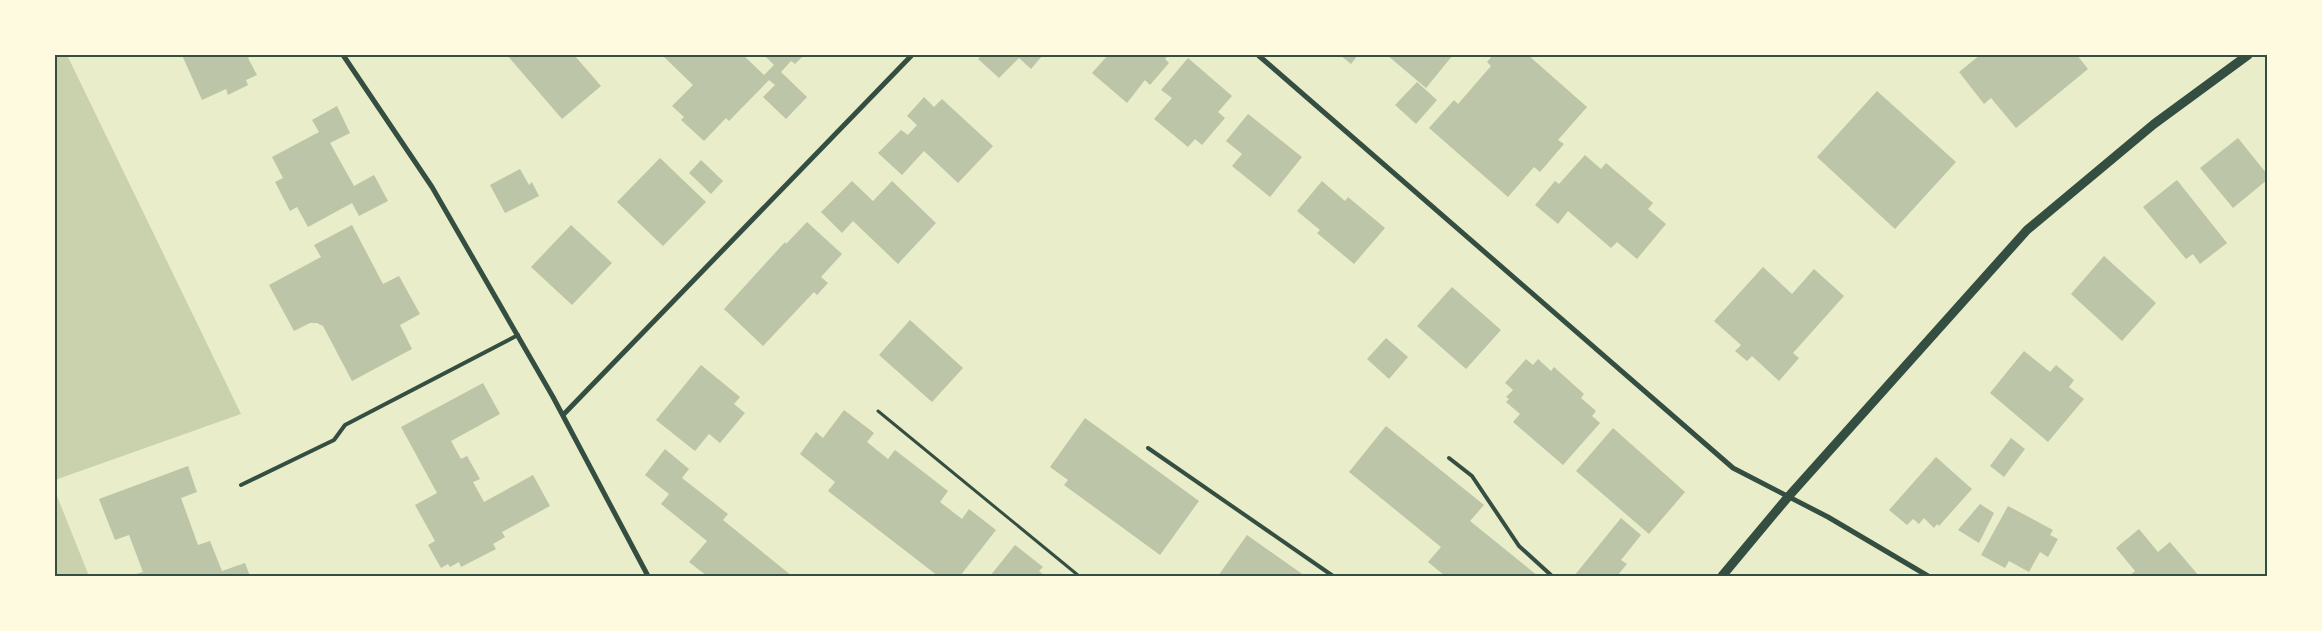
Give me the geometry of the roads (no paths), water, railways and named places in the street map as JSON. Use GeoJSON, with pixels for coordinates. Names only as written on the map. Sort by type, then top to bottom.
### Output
{"type":"FeatureCollection","features":[{"type":"Feature","properties":{"kind":"street"},"geometry":{"type":"LineString","coordinates":[[344,55],[432,187],[563,416],[648,576]]}},
{"type":"Feature","properties":{"kind":"street"},"geometry":{"type":"LineString","coordinates":[[563,416],[912,55]]}},
{"type":"Feature","properties":{"kind":"street"},"geometry":{"type":"LineString","coordinates":[[1258,55],[1734,468],[1828,517],[1928,576]]}},
{"type":"Feature","properties":{"kind":"street"},"geometry":{"type":"LineString","coordinates":[[1722,576],[1788,497],[2027,230],[2154,124],[2248,55]]}},
{"type":"Feature","properties":{"kind":"lane"},"geometry":{"type":"LineString","coordinates":[[241,485],[334,440],[345,425],[518,335]]}},
{"type":"Feature","properties":{"kind":"lane"},"geometry":{"type":"LineString","coordinates":[[1148,448],[1333,576]]}},
{"type":"Feature","properties":{"kind":"lane"},"geometry":{"type":"LineString","coordinates":[[1449,458],[1472,476],[1519,546],[1552,576]]}}]}
